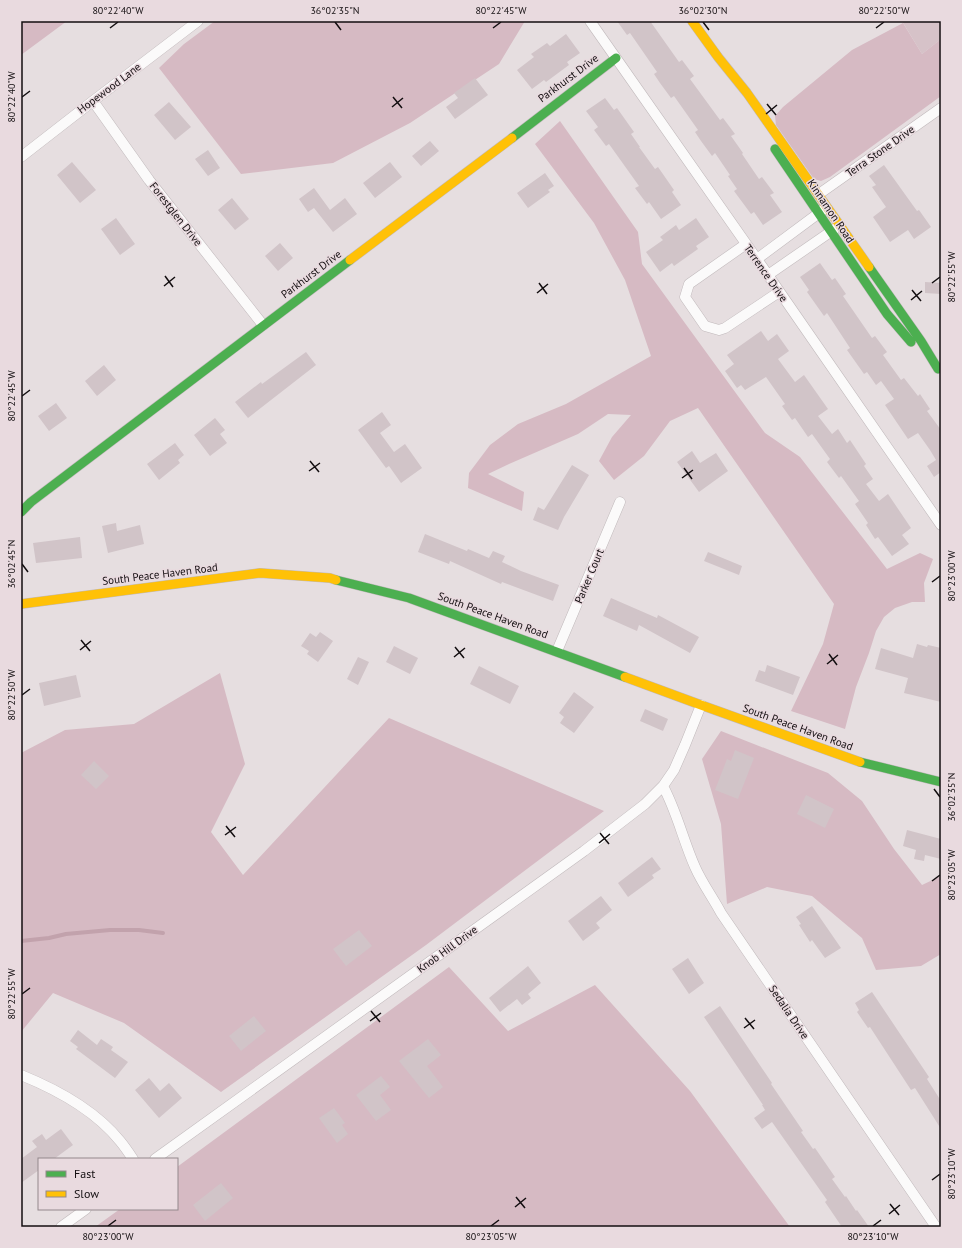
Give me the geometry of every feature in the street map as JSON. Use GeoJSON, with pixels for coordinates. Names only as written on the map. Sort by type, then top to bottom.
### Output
{"type":"FeatureCollection","features":[{"type":"Feature","properties":{"kind":"main road","name":"Kinnamon Road"},"geometry":{"type":"LineString","coordinates":[[692,21],[747,93],[819,194],[917,335],[940,371]]}},
{"type":"Feature","properties":{"kind":"main road","name":"Kinnamon Road"},"geometry":{"type":"LineString","coordinates":[[718,57],[740,97],[841,249],[888,314],[910,341],[940,371]]}},
{"type":"Feature","properties":{"kind":"main road","name":"Parkhurst Drive"},"geometry":{"type":"LineString","coordinates":[[21,512],[30,502],[616,58]]}},
{"type":"Feature","properties":{"kind":"main road","name":"South Peace Haven Road"},"geometry":{"type":"LineString","coordinates":[[21,604],[260,573],[330,578],[408,598],[853,760],[941,782]]}},
{"type":"Feature","properties":{"kind":"street","name":"Hopewood Lane"},"geometry":{"type":"LineString","coordinates":[[21,157],[198,21]]}},
{"type":"Feature","properties":{"kind":"street","name":"Terrence Drive"},"geometry":{"type":"LineString","coordinates":[[590,21],[941,525]]}},
{"type":"Feature","properties":{"kind":"street","name":"Forestglen Drive"},"geometry":{"type":"LineString","coordinates":[[93,101],[149,180],[263,325]]}},
{"type":"Feature","properties":{"kind":"street","name":"Terra Stone Drive"},"geometry":{"type":"LineString","coordinates":[[819,194],[941,108]]}},
{"type":"Feature","properties":{"kind":"street"},"geometry":{"type":"LineString","coordinates":[[757,259],[828,207]]}},
{"type":"Feature","properties":{"kind":"street"},"geometry":{"type":"LineString","coordinates":[[768,275],[840,225]]}},
{"type":"Feature","properties":{"kind":"street"},"geometry":{"type":"LineString","coordinates":[[746,244],[689,284],[685,297],[705,326],[719,330],[725,328],[779,292]]}},
{"type":"Feature","properties":{"kind":"street","name":"Parker Court"},"geometry":{"type":"LineString","coordinates":[[557,651],[620,502]]}},
{"type":"Feature","properties":{"kind":"street","name":"Knob Hill Drive"},"geometry":{"type":"LineString","coordinates":[[156,1158],[584,851],[645,804],[663,786],[674,770],[701,705]]}},
{"type":"Feature","properties":{"kind":"street","name":"Sedalia Drive"},"geometry":{"type":"LineString","coordinates":[[663,786],[669,796],[695,868],[721,913],[936,1227]]}},
{"type":"Feature","properties":{"kind":"street"},"geometry":{"type":"LineString","coordinates":[[21,1075],[70,1098],[98,1120],[120,1141],[132,1158]]}},
{"type":"Feature","properties":{"kind":"street"},"geometry":{"type":"LineString","coordinates":[[61,1227],[85,1210]]}},
{"type":"Feature","properties":{"kind":"shaded area"},"geometry":{"type":"Polygon","coordinates":[[[21,21],[67,21],[21,55],[21,21]]]}},
{"type":"Feature","properties":{"kind":"shaded area"},"geometry":{"type":"Polygon","coordinates":[[[215,21],[525,21],[499,64],[410,123],[333,163],[241,174],[159,68],[184,44],[215,21]]]}},
{"type":"Feature","properties":{"kind":"shaded area"},"geometry":{"type":"Polygon","coordinates":[[[902,21],[941,21],[941,39],[922,54],[902,21]]]}},
{"type":"Feature","properties":{"kind":"shaded area"},"geometry":{"type":"Polygon","coordinates":[[[903,23],[922,54],[941,39],[941,96],[830,177],[821,181],[814,179],[776,125],[775,116],[783,107],[852,50],[903,23]]]}},
{"type":"Feature","properties":{"kind":"shaded area"},"geometry":{"type":"Polygon","coordinates":[[[560,121],[638,232],[642,264],[765,433],[800,457],[887,569],[920,553],[933,559],[924,583],[925,602],[912,602],[895,608],[884,617],[876,631],[856,687],[845,729],[791,711],[823,644],[834,604],[698,408],[670,421],[644,456],[614,480],[599,461],[612,437],[631,415],[608,414],[578,434],[488,474],[524,492],[522,511],[468,488],[469,473],[490,445],[518,424],[566,404],[651,356],[625,280],[594,223],[535,144],[560,121]]]}},
{"type":"Feature","properties":{"kind":"shaded area"},"geometry":{"type":"Polygon","coordinates":[[[220,673],[245,764],[211,832],[243,875],[389,718],[604,811],[426,945],[221,1092],[124,1023],[53,993],[21,1032],[21,753],[65,730],[134,724],[220,673]]]}},
{"type":"Feature","properties":{"kind":"shaded area"},"geometry":{"type":"Polygon","coordinates":[[[721,731],[828,773],[862,801],[894,849],[922,885],[941,876],[941,954],[921,966],[876,970],[862,938],[812,896],[767,887],[727,904],[721,824],[702,759],[721,731]]]}},
{"type":"Feature","properties":{"kind":"shaded area"},"geometry":{"type":"Polygon","coordinates":[[[449,967],[508,1031],[595,985],[690,1091],[790,1227],[95,1227],[119,1210],[178,1210],[178,1166],[449,967]]]}},
{"type":"Feature","properties":{"kind":"building"},"geometry":{"type":"Polygon","coordinates":[[[617,21],[650,21],[679,62],[682,60],[694,76],[690,79],[720,120],[723,118],[735,134],[731,136],[759,179],[762,177],[774,193],[770,195],[782,212],[763,225],[754,212],[751,214],[734,191],[737,189],[728,176],[730,175],[715,153],[712,156],[695,132],[698,130],[674,96],[671,98],[654,74],[657,72],[630,33],[627,35],[617,21]]]}},
{"type":"Feature","properties":{"kind":"building"},"geometry":{"type":"Polygon","coordinates":[[[566,34],[580,53],[567,62],[569,65],[546,82],[544,80],[532,89],[517,70],[534,57],[531,54],[547,43],[550,46],[566,34]]]}},
{"type":"Feature","properties":{"kind":"building"},"geometry":{"type":"Polygon","coordinates":[[[475,78],[488,95],[455,119],[446,107],[458,98],[454,93],[475,78]]]}},
{"type":"Feature","properties":{"kind":"building"},"geometry":{"type":"Polygon","coordinates":[[[605,98],[614,110],[617,108],[634,132],[631,134],[639,147],[655,169],[658,167],[674,190],[672,192],[681,205],[661,219],[649,202],[647,204],[635,188],[639,186],[609,144],[606,146],[594,130],[598,127],[586,111],[605,98]]]}},
{"type":"Feature","properties":{"kind":"building"},"geometry":{"type":"Polygon","coordinates":[[[169,102],[191,127],[175,140],[154,115],[169,102]]]}},
{"type":"Feature","properties":{"kind":"building"},"geometry":{"type":"Polygon","coordinates":[[[430,141],[439,151],[421,166],[412,156],[430,141]]]}},
{"type":"Feature","properties":{"kind":"building"},"geometry":{"type":"Polygon","coordinates":[[[208,150],[220,168],[208,176],[195,159],[208,150]]]}},
{"type":"Feature","properties":{"kind":"building"},"geometry":{"type":"Polygon","coordinates":[[[72,162],[96,190],[80,203],[57,175],[72,162]]]}},
{"type":"Feature","properties":{"kind":"building"},"geometry":{"type":"Polygon","coordinates":[[[390,162],[402,177],[375,198],[363,183],[390,162]]]}},
{"type":"Feature","properties":{"kind":"building"},"geometry":{"type":"Polygon","coordinates":[[[884,165],[917,211],[919,210],[931,227],[914,239],[908,230],[890,242],[873,217],[886,207],[872,187],[876,185],[869,176],[884,165]]]}},
{"type":"Feature","properties":{"kind":"building"},"geometry":{"type":"Polygon","coordinates":[[[545,173],[554,186],[548,190],[550,192],[528,208],[517,193],[545,173]]]}},
{"type":"Feature","properties":{"kind":"building"},"geometry":{"type":"Polygon","coordinates":[[[314,188],[330,210],[345,198],[357,214],[333,232],[314,208],[308,212],[299,199],[314,188]]]}},
{"type":"Feature","properties":{"kind":"building"},"geometry":{"type":"Polygon","coordinates":[[[232,198],[249,219],[235,230],[218,210],[232,198]]]}},
{"type":"Feature","properties":{"kind":"building"},"geometry":{"type":"Polygon","coordinates":[[[116,218],[135,244],[120,255],[101,229],[116,218]]]}},
{"type":"Feature","properties":{"kind":"building"},"geometry":{"type":"Polygon","coordinates":[[[696,218],[709,237],[696,246],[698,249],[674,266],[672,263],[660,272],[646,252],[663,240],[660,237],[676,225],[679,230],[696,218]]]}},
{"type":"Feature","properties":{"kind":"building"},"geometry":{"type":"Polygon","coordinates":[[[280,243],[293,258],[278,271],[265,256],[280,243]]]}},
{"type":"Feature","properties":{"kind":"building"},"geometry":{"type":"Polygon","coordinates":[[[820,263],[832,280],[835,278],[846,294],[843,296],[872,338],[875,336],[887,352],[883,355],[901,380],[904,378],[918,396],[920,394],[930,409],[927,411],[941,430],[941,472],[934,477],[927,466],[936,460],[930,450],[918,433],[908,439],[885,405],[894,399],[881,381],[876,385],[867,372],[864,374],[847,350],[850,348],[827,313],[824,316],[807,292],[809,290],[800,277],[820,263]]]}},
{"type":"Feature","properties":{"kind":"building"},"geometry":{"type":"Polygon","coordinates":[[[925,282],[941,283],[941,294],[925,293],[925,282]]]}},
{"type":"Feature","properties":{"kind":"building"},"geometry":{"type":"Polygon","coordinates":[[[761,331],[768,341],[777,334],[789,351],[778,359],[795,382],[804,375],[828,409],[818,416],[832,434],[838,429],[847,443],[850,440],[866,464],[864,466],[873,479],[866,484],[879,501],[888,494],[911,528],[902,535],[909,544],[892,556],[878,537],[875,539],[866,525],[868,523],[855,504],[859,501],[841,476],[839,478],[827,462],[830,459],[812,434],[808,437],[795,418],[792,420],[782,406],[785,404],[766,377],[745,390],[741,385],[737,388],[725,371],[734,364],[727,355],[761,331]]]}},
{"type":"Feature","properties":{"kind":"building"},"geometry":{"type":"Polygon","coordinates":[[[306,352],[316,365],[248,418],[235,402],[261,382],[262,384],[306,352]]]}},
{"type":"Feature","properties":{"kind":"building"},"geometry":{"type":"Polygon","coordinates":[[[104,365],[116,380],[97,396],[85,381],[104,365]]]}},
{"type":"Feature","properties":{"kind":"building"},"geometry":{"type":"Polygon","coordinates":[[[56,403],[67,418],[49,431],[38,416],[56,403]]]}},
{"type":"Feature","properties":{"kind":"building"},"geometry":{"type":"Polygon","coordinates":[[[382,412],[391,425],[380,433],[394,452],[405,444],[422,468],[401,483],[389,466],[386,468],[358,430],[382,412]]]}},
{"type":"Feature","properties":{"kind":"building"},"geometry":{"type":"Polygon","coordinates":[[[215,418],[225,430],[220,434],[227,443],[210,456],[194,435],[215,418]]]}},
{"type":"Feature","properties":{"kind":"building"},"geometry":{"type":"Polygon","coordinates":[[[175,443],[184,455],[178,460],[180,463],[159,480],[147,464],[175,443]]]}},
{"type":"Feature","properties":{"kind":"building"},"geometry":{"type":"Polygon","coordinates":[[[692,451],[700,463],[716,453],[728,471],[699,492],[677,462],[692,451]]]}},
{"type":"Feature","properties":{"kind":"building"},"geometry":{"type":"Polygon","coordinates":[[[572,465],[589,475],[558,530],[533,520],[538,507],[544,510],[572,465]]]}},
{"type":"Feature","properties":{"kind":"building"},"geometry":{"type":"Polygon","coordinates":[[[116,523],[117,531],[140,525],[144,544],[108,553],[102,526],[116,523]]]}},
{"type":"Feature","properties":{"kind":"building"},"geometry":{"type":"Polygon","coordinates":[[[425,534],[489,558],[493,551],[505,556],[502,562],[521,571],[559,585],[553,601],[502,582],[501,584],[450,561],[449,564],[418,552],[425,534]]]}},
{"type":"Feature","properties":{"kind":"building"},"geometry":{"type":"Polygon","coordinates":[[[80,537],[82,558],[36,563],[33,543],[80,537]]]}},
{"type":"Feature","properties":{"kind":"building"},"geometry":{"type":"Polygon","coordinates":[[[708,552],[742,566],[739,575],[704,561],[708,552]]]}},
{"type":"Feature","properties":{"kind":"building"},"geometry":{"type":"Polygon","coordinates":[[[611,598],[657,618],[658,615],[699,637],[690,653],[639,625],[637,631],[603,616],[611,598]]]}},
{"type":"Feature","properties":{"kind":"building"},"geometry":{"type":"Polygon","coordinates":[[[320,632],[333,641],[318,662],[307,654],[309,651],[301,646],[310,633],[316,637],[320,632]]]}},
{"type":"Feature","properties":{"kind":"building"},"geometry":{"type":"Polygon","coordinates":[[[917,644],[927,647],[928,645],[941,648],[941,702],[904,693],[908,678],[875,669],[881,648],[913,658],[917,644]]]}},
{"type":"Feature","properties":{"kind":"building"},"geometry":{"type":"Polygon","coordinates":[[[394,646],[418,658],[410,674],[386,662],[394,646]]]}},
{"type":"Feature","properties":{"kind":"building"},"geometry":{"type":"Polygon","coordinates":[[[358,657],[369,662],[358,685],[347,679],[358,657]]]}},
{"type":"Feature","properties":{"kind":"building"},"geometry":{"type":"Polygon","coordinates":[[[767,665],[800,677],[793,695],[755,681],[759,670],[765,672],[767,665]]]}},
{"type":"Feature","properties":{"kind":"building"},"geometry":{"type":"Polygon","coordinates":[[[479,666],[519,686],[510,704],[470,684],[479,666]]]}},
{"type":"Feature","properties":{"kind":"building"},"geometry":{"type":"Polygon","coordinates":[[[76,675],[81,697],[44,706],[39,683],[76,675]]]}},
{"type":"Feature","properties":{"kind":"building"},"geometry":{"type":"Polygon","coordinates":[[[574,692],[594,707],[574,733],[560,723],[564,717],[559,713],[574,692]]]}},
{"type":"Feature","properties":{"kind":"building"},"geometry":{"type":"Polygon","coordinates":[[[645,709],[668,719],[663,731],[640,721],[645,709]]]}},
{"type":"Feature","properties":{"kind":"building"},"geometry":{"type":"Polygon","coordinates":[[[735,750],[754,758],[738,799],[715,790],[727,759],[731,761],[735,750]]]}},
{"type":"Feature","properties":{"kind":"building"},"geometry":{"type":"Polygon","coordinates":[[[94,761],[109,776],[96,789],[81,775],[94,761]]]}},
{"type":"Feature","properties":{"kind":"building"},"geometry":{"type":"Polygon","coordinates":[[[806,795],[834,809],[825,828],[797,814],[806,795]]]}},
{"type":"Feature","properties":{"kind":"building"},"geometry":{"type":"Polygon","coordinates":[[[907,830],[941,839],[941,859],[925,855],[924,861],[914,859],[916,850],[903,846],[907,830]]]}},
{"type":"Feature","properties":{"kind":"building"},"geometry":{"type":"Polygon","coordinates":[[[652,857],[661,869],[652,875],[654,878],[628,897],[618,883],[652,857]]]}},
{"type":"Feature","properties":{"kind":"building"},"geometry":{"type":"Polygon","coordinates":[[[601,896],[612,910],[596,923],[600,928],[583,941],[568,921],[601,896]]]}},
{"type":"Feature","properties":{"kind":"building"},"geometry":{"type":"Polygon","coordinates":[[[812,906],[841,948],[825,958],[812,940],[810,942],[799,925],[801,924],[796,917],[812,906]]]}},
{"type":"Feature","properties":{"kind":"building"},"geometry":{"type":"Polygon","coordinates":[[[359,930],[372,946],[346,966],[333,949],[359,930]]]}},
{"type":"Feature","properties":{"kind":"building"},"geometry":{"type":"Polygon","coordinates":[[[688,958],[704,983],[689,994],[672,969],[688,958]]]}},
{"type":"Feature","properties":{"kind":"building"},"geometry":{"type":"Polygon","coordinates":[[[528,966],[541,983],[528,994],[531,998],[522,1005],[517,999],[500,1012],[489,998],[528,966]]]}},
{"type":"Feature","properties":{"kind":"building"},"geometry":{"type":"Polygon","coordinates":[[[872,992],[929,1077],[927,1079],[941,1101],[941,1129],[915,1088],[911,1090],[870,1027],[868,1028],[857,1012],[859,1010],[855,1003],[872,992]]]}},
{"type":"Feature","properties":{"kind":"building"},"geometry":{"type":"Polygon","coordinates":[[[720,1006],[803,1131],[801,1132],[813,1149],[815,1148],[835,1177],[832,1179],[869,1227],[842,1227],[825,1202],[827,1200],[772,1122],[762,1129],[754,1118],[765,1110],[763,1105],[704,1017],[720,1006]]]}},
{"type":"Feature","properties":{"kind":"building"},"geometry":{"type":"Polygon","coordinates":[[[254,1016],[266,1031],[241,1051],[229,1036],[254,1016]]]}},
{"type":"Feature","properties":{"kind":"building"},"geometry":{"type":"Polygon","coordinates":[[[78,1030],[97,1045],[101,1039],[113,1047],[111,1050],[128,1062],[115,1078],[76,1049],[78,1047],[70,1041],[78,1030]]]}},
{"type":"Feature","properties":{"kind":"building"},"geometry":{"type":"Polygon","coordinates":[[[428,1039],[441,1055],[427,1066],[443,1087],[429,1098],[399,1061],[428,1039]]]}},
{"type":"Feature","properties":{"kind":"building"},"geometry":{"type":"Polygon","coordinates":[[[381,1076],[390,1087],[380,1095],[391,1110],[376,1121],[356,1095],[381,1076]]]}},
{"type":"Feature","properties":{"kind":"building"},"geometry":{"type":"Polygon","coordinates":[[[149,1078],[160,1091],[169,1083],[182,1098],[159,1118],[135,1090],[149,1078]]]}},
{"type":"Feature","properties":{"kind":"building"},"geometry":{"type":"Polygon","coordinates":[[[334,1108],[345,1123],[342,1125],[348,1134],[337,1143],[319,1118],[334,1108]]]}},
{"type":"Feature","properties":{"kind":"building"},"geometry":{"type":"Polygon","coordinates":[[[61,1129],[73,1145],[55,1158],[38,1158],[38,1171],[21,1183],[21,1159],[37,1147],[32,1141],[42,1134],[46,1140],[61,1129]]]}},
{"type":"Feature","properties":{"kind":"building"},"geometry":{"type":"Polygon","coordinates":[[[221,1183],[233,1198],[205,1221],[193,1205],[221,1183]]]}},
{"type":"Feature","properties":{"kind":"waterway"},"geometry":{"type":"LineString","coordinates":[[21,941],[49,938],[66,934],[110,930],[139,930],[163,933]]}},
{"type":"Feature","properties":{"kind":"traffic: fast"},"geometry":{"type":"LineString","coordinates":[[512,138],[616,58]]}},
{"type":"Feature","properties":{"kind":"traffic: fast"},"geometry":{"type":"LineString","coordinates":[[775,149],[887,314],[911,342]]}},
{"type":"Feature","properties":{"kind":"traffic: fast"},"geometry":{"type":"LineString","coordinates":[[21,512],[31,502],[350,260]]}},
{"type":"Feature","properties":{"kind":"traffic: fast"},"geometry":{"type":"LineString","coordinates":[[869,267],[921,341],[938,369]]}},
{"type":"Feature","properties":{"kind":"traffic: fast"},"geometry":{"type":"LineString","coordinates":[[336,580],[409,598],[625,677]]}},
{"type":"Feature","properties":{"kind":"traffic: fast"},"geometry":{"type":"LineString","coordinates":[[860,762],[941,782]]}},
{"type":"Feature","properties":{"kind":"traffic: slow"},"geometry":{"type":"LineString","coordinates":[[692,21],[747,93],[869,267]]}},
{"type":"Feature","properties":{"kind":"traffic: slow"},"geometry":{"type":"LineString","coordinates":[[350,260],[512,138]]}},
{"type":"Feature","properties":{"kind":"traffic: slow"},"geometry":{"type":"LineString","coordinates":[[21,604],[260,573],[330,578],[336,580]]}},
{"type":"Feature","properties":{"kind":"traffic: slow"},"geometry":{"type":"LineString","coordinates":[[625,677],[860,762]]}}]}
